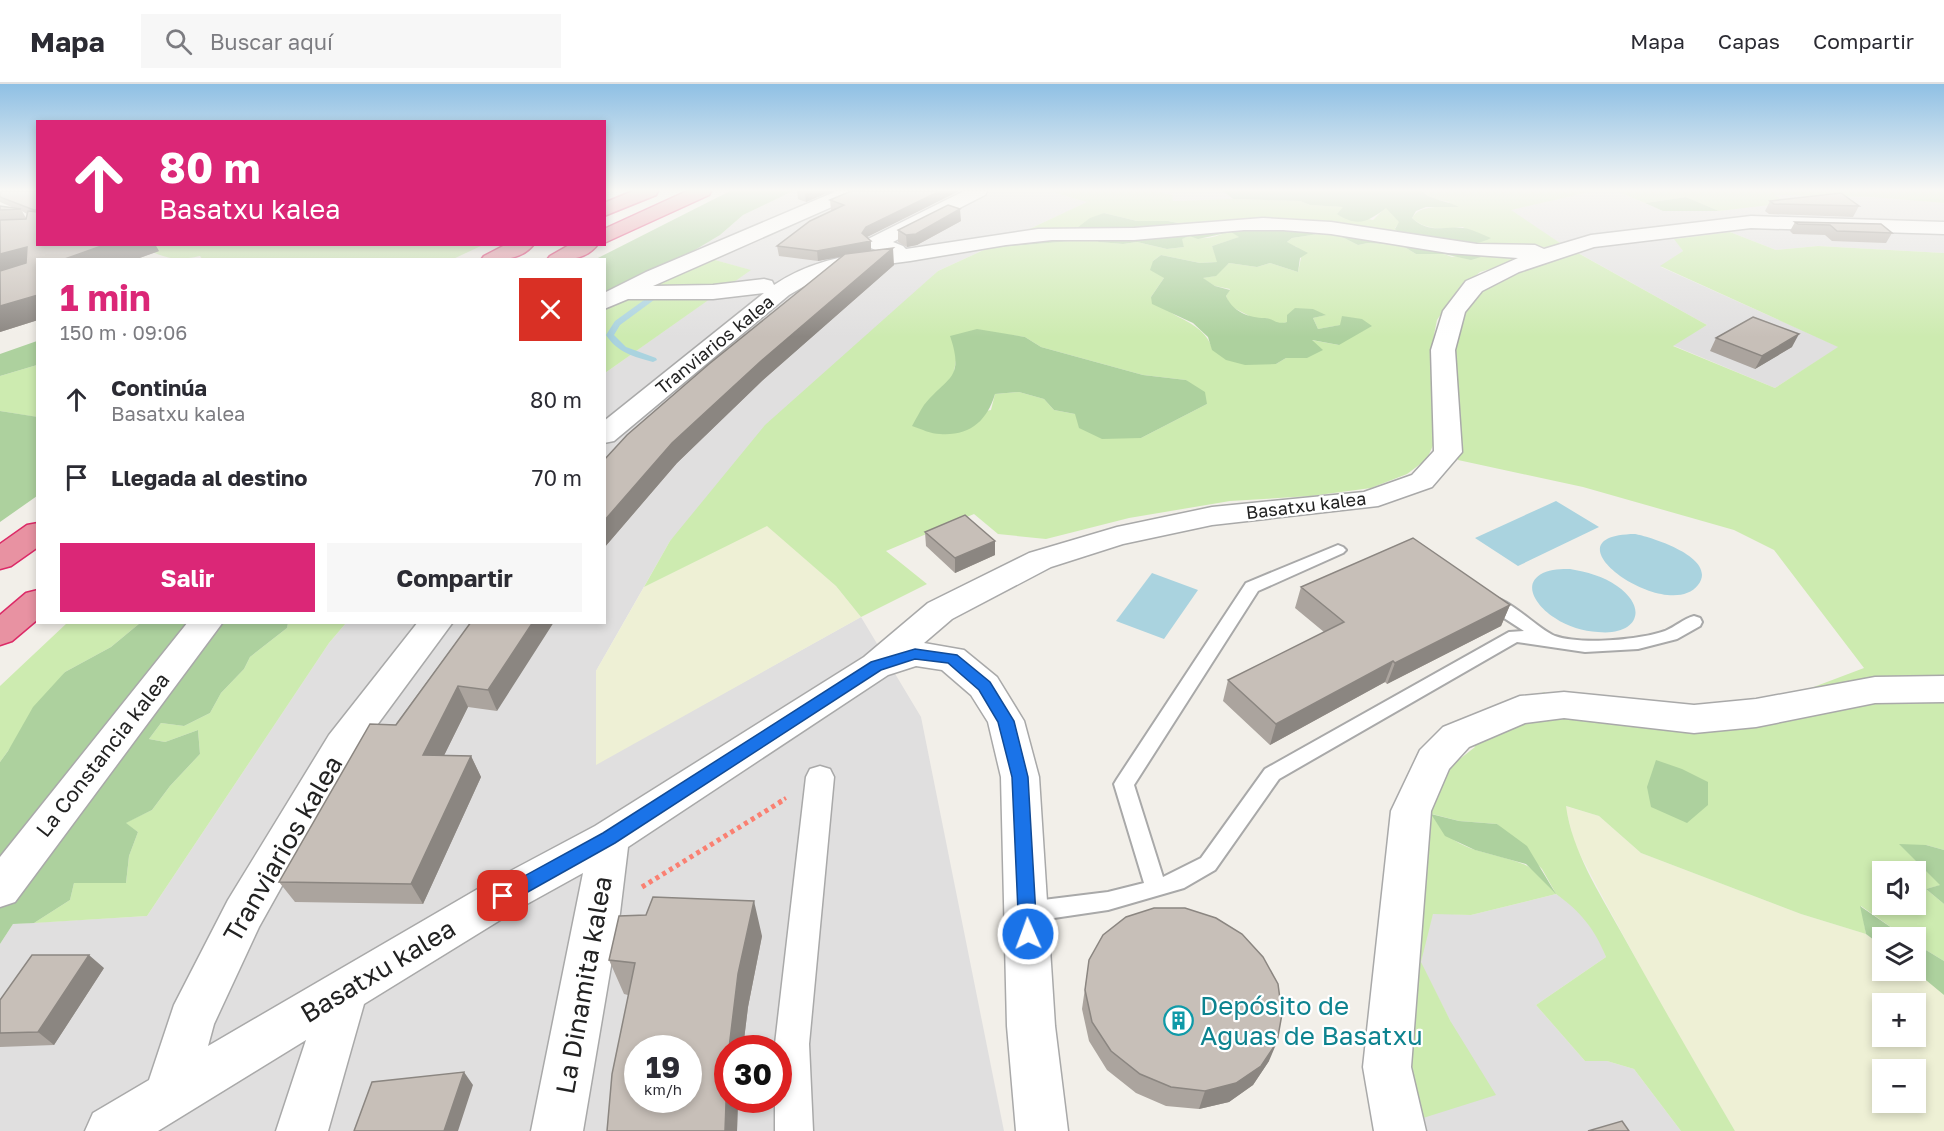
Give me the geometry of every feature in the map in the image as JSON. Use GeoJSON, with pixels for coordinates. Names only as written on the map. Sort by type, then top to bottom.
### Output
{"type":"FeatureCollection","features":[{"type":"Feature","properties":{"kind":"highway"},"geometry":{"type":"LineString","coordinates":[[495,258],[520,246]]}},
{"type":"Feature","properties":{"kind":"highway"},"geometry":{"type":"LineString","coordinates":[[561,258],[584,246]]}},
{"type":"Feature","properties":{"kind":"highway"},"geometry":{"type":"LineString","coordinates":[[0,559],[36,533]]}},
{"type":"Feature","properties":{"kind":"highway"},"geometry":{"type":"LineString","coordinates":[[0,633],[36,603]]}},
{"type":"Feature","properties":{"kind":"street"},"geometry":{"type":"LineString","coordinates":[[613,298],[743,240]]}},
{"type":"Feature","properties":{"kind":"street"},"geometry":{"type":"LineString","coordinates":[[881,240],[875,243],[909,255]]}},
{"type":"Feature","properties":{"kind":"street","name":"Tranviarios kalea"},"geometry":{"type":"LineString","coordinates":[[606,433],[759,307],[799,279],[831,264],[853,259],[909,255],[995,240]]}},
{"type":"Feature","properties":{"kind":"street","name":"Tranviarios kalea"},"geometry":{"type":"LineString","coordinates":[[1399,240],[1497,251],[1569,248]]}},
{"type":"Feature","properties":{"kind":"street","name":"Basatxu kalea"},"geometry":{"type":"LineString","coordinates":[[111,1131],[503,896],[609,838],[876,666],[940,611],[1040,560],[1117,536],[1212,516],[1368,500],[1422,481],[1448,452],[1443,350],[1454,311],[1474,286],[1510,267],[1569,248],[1608,240]]}},
{"type":"Feature","properties":{"kind":"street"},"geometry":{"type":"LineString","coordinates":[[613,298],[712,292],[764,286]]}},
{"type":"Feature","properties":{"kind":"street","name":"Basatxu kalea"},"geometry":{"type":"LineString","coordinates":[[952,659],[957,614],[974,593]]}},
{"type":"Feature","properties":{"kind":"street","name":"La Constancia kalea"},"geometry":{"type":"LineString","coordinates":[[0,889],[126,722],[205,624]]}},
{"type":"Feature","properties":{"kind":"street","name":"Tranviarios kalea"},"geometry":{"type":"LineString","coordinates":[[169,1097],[191,1021],[243,914],[342,745],[435,624]]}},
{"type":"Feature","properties":{"kind":"street"},"geometry":{"type":"LineString","coordinates":[[876,666],[915,654],[952,659],[984,686],[1006,721],[1020,777],[1031,1026],[1042,1131]]}},
{"type":"Feature","properties":{"kind":"street"},"geometry":{"type":"LineString","coordinates":[[1400,1131],[1387,1067],[1411,811],[1434,760],[1456,737],[1520,710],[1564,705],[1694,719],[1756,713],[1875,690],[1944,689]]}},
{"type":"Feature","properties":{"kind":"street"},"geometry":{"type":"LineString","coordinates":[[794,1131],[792,1044],[820,777]]}},
{"type":"Feature","properties":{"kind":"street","name":"La Dinamita kalea"},"geometry":{"type":"LineString","coordinates":[[557,1131],[598,913],[609,838]]}},
{"type":"Feature","properties":{"kind":"street"},"geometry":{"type":"LineString","coordinates":[[302,1131],[345,991]]}},
{"type":"Feature","properties":{"kind":"lane"},"geometry":{"type":"LineString","coordinates":[[1156,889],[1124,784],[1252,587],[1338,550]]}},
{"type":"Feature","properties":{"kind":"lane"},"geometry":{"type":"LineString","coordinates":[[1478,593],[1549,640]]}},
{"type":"Feature","properties":{"kind":"lane"},"geometry":{"type":"LineString","coordinates":[[1027,912],[1108,901],[1156,889],[1176,882],[1208,864],[1272,774],[1515,636],[1585,646],[1638,643],[1671,635],[1694,622]]}},
{"type":"Feature","properties":{"kind":"path"},"geometry":{"type":"LineString","coordinates":[[598,913],[820,777]]}},
{"type":"Feature","properties":{"kind":"shaded area"},"geometry":{"type":"Polygon","coordinates":[[[712,240],[1006,240],[938,271],[670,541],[596,671],[596,764],[861,617],[921,717],[1004,1131],[0,1131],[0,944],[13,924],[147,916],[329,643],[345,624],[606,624],[606,372],[750,270],[690,253],[712,240]]]}},
{"type":"Feature","properties":{"kind":"shaded area"},"geometry":{"type":"Polygon","coordinates":[[[1555,240],[1676,240],[1683,251],[1661,267],[1839,347],[1775,388],[1672,345],[1707,325],[1555,240]]]}},
{"type":"Feature","properties":{"kind":"shaded area"},"geometry":{"type":"Polygon","coordinates":[[[1750,240],[1944,240],[1944,253],[1818,246],[1776,250],[1750,240]]]}},
{"type":"Feature","properties":{"kind":"shaded area"},"geometry":{"type":"Polygon","coordinates":[[[1556,894],[1576,908],[1598,935],[1606,957],[1536,1005],[1585,1061],[1607,1061],[1634,1069],[1681,1131],[1427,1131],[1420,1119],[1451,1022],[1420,962],[1433,913],[1471,915],[1556,894]]]}},
{"type":"Feature","properties":{"kind":"green space"},"geometry":{"type":"Polygon","coordinates":[[[634,240],[712,240],[690,253],[606,292],[606,258],[598,258],[634,240]]]}},
{"type":"Feature","properties":{"kind":"green space"},"geometry":{"type":"Polygon","coordinates":[[[1006,240],[1042,240],[995,245],[1006,240]]]}},
{"type":"Feature","properties":{"kind":"green space"},"geometry":{"type":"Polygon","coordinates":[[[1042,240],[1085,240],[988,248],[995,245],[1042,240]]]}},
{"type":"Feature","properties":{"kind":"green space"},"geometry":{"type":"Polygon","coordinates":[[[1085,240],[1123,244],[1137,242],[1167,249],[1184,247],[1181,240],[1231,240],[1212,246],[1218,262],[1200,263],[1161,255],[1153,261],[1164,278],[1151,297],[1198,328],[1213,350],[1276,364],[1286,358],[1307,358],[1311,340],[1339,345],[1342,316],[1341,325],[1318,329],[1313,318],[1325,315],[1278,324],[1266,318],[1257,320],[1230,306],[1226,296],[1230,289],[1215,286],[1202,278],[1215,276],[1229,263],[1257,267],[1270,263],[1298,272],[1301,258],[1297,247],[1286,243],[1290,240],[1348,240],[1358,245],[1368,243],[1401,245],[1416,254],[1444,254],[1452,257],[1479,253],[1545,253],[1480,272],[1453,296],[1437,320],[1432,345],[1434,443],[1427,459],[1407,474],[1371,488],[1311,496],[1230,501],[1129,518],[1046,539],[998,534],[974,514],[886,551],[927,584],[861,617],[836,586],[767,526],[644,587],[670,541],[765,425],[938,271],[988,248],[1085,240]],[[1003,334],[957,355],[953,377],[925,405],[913,426],[991,410],[995,394],[1019,392],[1044,399],[1054,410],[1075,414],[1141,438],[1207,404],[1186,380],[1143,375],[1041,347],[1025,337],[1003,334]]]}},
{"type":"Feature","properties":{"kind":"green space"},"geometry":{"type":"Polygon","coordinates":[[[1096,240],[1182,240],[1184,247],[1167,249],[1137,242],[1123,244],[1096,240]]]}},
{"type":"Feature","properties":{"kind":"green space"},"geometry":{"type":"Polygon","coordinates":[[[1230,240],[1290,240],[1287,242],[1308,253],[1300,258],[1298,272],[1270,263],[1257,267],[1229,263],[1216,276],[1203,278],[1215,286],[1230,290],[1226,296],[1229,302],[1242,313],[1283,323],[1287,322],[1287,315],[1295,308],[1313,309],[1326,315],[1313,318],[1318,329],[1340,325],[1342,316],[1362,319],[1372,326],[1339,345],[1312,340],[1323,350],[1307,358],[1286,358],[1276,364],[1245,365],[1226,360],[1212,350],[1208,337],[1193,323],[1152,304],[1151,297],[1164,278],[1150,270],[1153,261],[1161,255],[1200,263],[1217,262],[1212,246],[1230,240]]]}},
{"type":"Feature","properties":{"kind":"green space"},"geometry":{"type":"Polygon","coordinates":[[[1348,240],[1387,240],[1479,253],[1481,257],[1471,260],[1444,254],[1416,254],[1401,245],[1368,243],[1358,245],[1348,240]]]}},
{"type":"Feature","properties":{"kind":"green space"},"geometry":{"type":"Polygon","coordinates":[[[1425,240],[1486,240],[1469,244],[1425,240]]]}},
{"type":"Feature","properties":{"kind":"green space"},"geometry":{"type":"Polygon","coordinates":[[[1474,240],[1555,240],[1563,245],[1537,248],[1480,247],[1474,240]]]}},
{"type":"Feature","properties":{"kind":"green space"},"geometry":{"type":"Polygon","coordinates":[[[1675,240],[1750,240],[1776,250],[1818,246],[1944,253],[1944,850],[1926,845],[1941,885],[1926,889],[1926,861],[1872,861],[1872,914],[1861,906],[1866,934],[1801,914],[1641,853],[1599,816],[1566,806],[1580,855],[1596,886],[1735,1131],[1681,1131],[1634,1069],[1607,1061],[1585,1061],[1536,1005],[1606,957],[1586,921],[1556,894],[1471,915],[1433,914],[1421,962],[1451,1022],[1496,1095],[1420,1119],[1399,1065],[1428,796],[1456,762],[1475,747],[1455,725],[1477,713],[1545,692],[1539,715],[1782,699],[1864,668],[1774,550],[1734,530],[1583,487],[1458,460],[1452,357],[1459,319],[1466,305],[1487,286],[1511,273],[1536,264],[1578,253],[1707,325],[1673,346],[1775,388],[1838,347],[1660,266],[1683,251],[1675,240]],[[1432,814],[1440,827],[1459,843],[1527,866],[1555,892],[1542,869],[1497,824],[1459,821],[1432,814]]]}},
{"type":"Feature","properties":{"kind":"green space"},"geometry":{"type":"Polygon","coordinates":[[[140,246],[481,246],[455,258],[202,258],[200,256],[172,258],[140,246]]]}},
{"type":"Feature","properties":{"kind":"green space"},"geometry":{"type":"Polygon","coordinates":[[[690,253],[751,270],[606,372],[606,291],[690,253]]]}},
{"type":"Feature","properties":{"kind":"green space"},"geometry":{"type":"Polygon","coordinates":[[[977,329],[1025,337],[1041,347],[1143,375],[1186,380],[1205,392],[1207,404],[1141,438],[1102,439],[1079,428],[1075,414],[1054,410],[1044,399],[1019,392],[995,394],[992,404],[982,419],[976,425],[960,432],[937,434],[912,426],[924,405],[954,370],[956,361],[950,336],[977,329]]]}},
{"type":"Feature","properties":{"kind":"green space"},"geometry":{"type":"Polygon","coordinates":[[[36,341],[36,365],[0,376],[0,354],[36,341]]]}},
{"type":"Feature","properties":{"kind":"green space"},"geometry":{"type":"Polygon","coordinates":[[[36,365],[36,417],[0,411],[0,376],[36,365]]]}},
{"type":"Feature","properties":{"kind":"green space"},"geometry":{"type":"Polygon","coordinates":[[[0,411],[36,417],[36,497],[0,522],[0,411]]]}},
{"type":"Feature","properties":{"kind":"green space"},"geometry":{"type":"Polygon","coordinates":[[[767,525],[836,586],[861,617],[596,765],[596,671],[644,587],[767,525]]]}},
{"type":"Feature","properties":{"kind":"green space"},"geometry":{"type":"Polygon","coordinates":[[[66,624],[139,624],[111,647],[65,672],[0,762],[0,686],[66,624]]]}},
{"type":"Feature","properties":{"kind":"green space"},"geometry":{"type":"Polygon","coordinates":[[[139,624],[288,624],[287,628],[250,657],[244,669],[221,693],[210,713],[184,726],[161,723],[149,739],[165,742],[198,730],[200,754],[170,786],[152,810],[126,823],[138,832],[129,856],[126,883],[74,883],[70,900],[34,923],[13,924],[0,944],[0,762],[33,707],[65,672],[111,647],[139,624]]]}},
{"type":"Feature","properties":{"kind":"green space"},"geometry":{"type":"Polygon","coordinates":[[[288,624],[345,624],[329,643],[147,916],[34,923],[70,900],[74,883],[126,883],[129,856],[138,832],[125,823],[152,810],[170,786],[200,754],[198,730],[165,742],[149,739],[161,723],[184,726],[210,713],[221,693],[244,669],[250,657],[287,628],[288,624]]]}},
{"type":"Feature","properties":{"kind":"green space"},"geometry":{"type":"Polygon","coordinates":[[[1656,760],[1682,769],[1708,782],[1708,805],[1687,823],[1651,807],[1647,787],[1656,760]]]}},
{"type":"Feature","properties":{"kind":"green space"},"geometry":{"type":"Polygon","coordinates":[[[1565,806],[1599,816],[1641,853],[1801,914],[1866,934],[1872,938],[1872,981],[1926,981],[1926,979],[1944,995],[1944,1131],[1735,1131],[1666,1014],[1575,845],[1565,806]]]}},
{"type":"Feature","properties":{"kind":"green space"},"geometry":{"type":"Polygon","coordinates":[[[1431,814],[1459,821],[1497,824],[1527,846],[1556,894],[1526,864],[1475,850],[1445,836],[1431,814]]]}},
{"type":"Feature","properties":{"kind":"green space"},"geometry":{"type":"Polygon","coordinates":[[[1899,844],[1926,845],[1944,850],[1944,904],[1926,889],[1940,885],[1926,871],[1926,861],[1916,861],[1899,844]]]}},
{"type":"Feature","properties":{"kind":"green space"},"geometry":{"type":"Polygon","coordinates":[[[1926,889],[1944,904],[1944,961],[1926,950],[1926,927],[1891,927],[1874,915],[1926,915],[1926,889]]]}},
{"type":"Feature","properties":{"kind":"green space"},"geometry":{"type":"Polygon","coordinates":[[[1860,906],[1890,927],[1872,927],[1872,938],[1866,934],[1860,906]]]}},
{"type":"Feature","properties":{"kind":"green space"},"geometry":{"type":"Polygon","coordinates":[[[1926,950],[1944,961],[1944,995],[1926,980],[1926,950]]]}},
{"type":"Feature","properties":{"kind":"water"},"geometry":{"type":"Polygon","coordinates":[[[1556,501],[1599,527],[1518,566],[1475,538],[1556,501]]]}},
{"type":"Feature","properties":{"kind":"water"},"geometry":{"type":"Polygon","coordinates":[[[1635,534],[1668,544],[1692,558],[1699,566],[1702,575],[1698,585],[1682,594],[1662,594],[1639,587],[1619,575],[1605,561],[1600,548],[1609,538],[1635,534]]]}},
{"type":"Feature","properties":{"kind":"water"},"geometry":{"type":"Polygon","coordinates":[[[1570,569],[1606,580],[1627,595],[1636,612],[1629,625],[1622,630],[1611,632],[1587,631],[1565,624],[1543,609],[1532,590],[1536,578],[1549,571],[1570,569]]]}},
{"type":"Feature","properties":{"kind":"water"},"geometry":{"type":"Polygon","coordinates":[[[1152,573],[1198,590],[1164,639],[1116,621],[1152,573]]]}},
{"type":"Feature","properties":{"kind":"building"},"geometry":{"type":"Polygon","coordinates":[[[0,240],[36,240],[36,246],[101,246],[68,258],[36,258],[36,296],[0,306],[0,271],[26,263],[27,247],[0,254],[0,240]]]}},
{"type":"Feature","properties":{"kind":"building"},"geometry":{"type":"Polygon","coordinates":[[[785,240],[871,241],[817,251],[777,246],[785,240]]]}},
{"type":"Feature","properties":{"kind":"building"},"geometry":{"type":"Polygon","coordinates":[[[893,248],[761,361],[672,443],[606,519],[606,458],[627,435],[709,364],[845,254],[893,248]]]}},
{"type":"Feature","properties":{"kind":"building"},"geometry":{"type":"Polygon","coordinates":[[[1753,317],[1799,334],[1762,356],[1716,338],[1753,317]]]}},
{"type":"Feature","properties":{"kind":"building"},"geometry":{"type":"Polygon","coordinates":[[[965,515],[995,541],[955,558],[925,532],[965,515]]]}},
{"type":"Feature","properties":{"kind":"building"},"geometry":{"type":"Polygon","coordinates":[[[1413,538],[1510,605],[1395,663],[1393,661],[1276,724],[1228,680],[1344,622],[1301,587],[1413,538]]]}},
{"type":"Feature","properties":{"kind":"building"},"geometry":{"type":"Polygon","coordinates":[[[470,624],[532,624],[488,690],[458,686],[423,755],[471,756],[411,884],[279,882],[370,724],[396,725],[470,624]]]}},
{"type":"Feature","properties":{"kind":"building"},"geometry":{"type":"Polygon","coordinates":[[[653,897],[754,901],[738,974],[731,1035],[714,1035],[714,1113],[726,1113],[725,1131],[607,1131],[612,1074],[635,963],[609,960],[619,916],[646,915],[653,897]]]}},
{"type":"Feature","properties":{"kind":"building","name":"Depósito de Aguas de Basatxu"},"geometry":{"type":"Polygon","coordinates":[[[1154,908],[1185,908],[1216,918],[1242,934],[1263,957],[1278,984],[1282,1014],[1277,1042],[1261,1066],[1236,1083],[1205,1091],[1171,1087],[1140,1074],[1111,1051],[1092,1022],[1085,990],[1089,960],[1103,935],[1126,917],[1154,908]]]}},
{"type":"Feature","properties":{"kind":"building"},"geometry":{"type":"Polygon","coordinates":[[[32,955],[89,955],[38,1032],[0,1033],[0,1000],[32,955]]]}},
{"type":"Feature","properties":{"kind":"building"},"geometry":{"type":"Polygon","coordinates":[[[464,1072],[444,1131],[354,1131],[372,1082],[464,1072]]]}},
{"type":"Feature","properties":{"kind":"building"},"geometry":{"type":"Polygon","coordinates":[[[1622,1121],[1629,1131],[1588,1131],[1622,1121]]]}},
{"type":"Feature","properties":{"kind":"waterway"},"geometry":{"type":"LineString","coordinates":[[653,360],[623,349],[610,335],[613,328],[623,318],[654,297]]}},
{"type":"Feature","properties":{"kind":"place","name":"Depósito de Aguas de Basatxu"},"geometry":{"type":"Point","coordinates":[1179,1021]}},
{"type":"Feature","properties":{"kind":"route"},"geometry":{"type":"LineString","coordinates":[[503,896],[609,838],[876,666],[915,654],[952,659],[984,686],[1006,721],[1020,777],[1028,934]]}}]}
